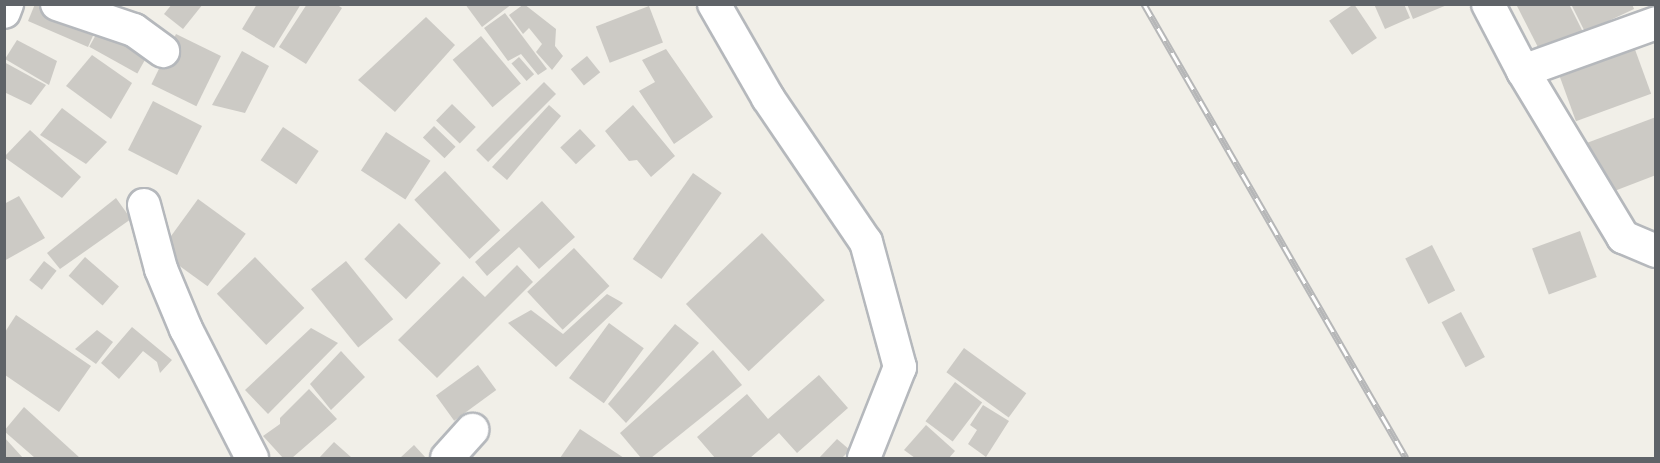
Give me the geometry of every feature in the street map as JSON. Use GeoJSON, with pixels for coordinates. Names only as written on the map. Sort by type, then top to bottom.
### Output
{"type":"FeatureCollection","features":[{"type":"Feature","properties":{"kind":"street"},"geometry":{"type":"LineString","coordinates":[[4,12],[7,4]]}},
{"type":"Feature","properties":{"kind":"street"},"geometry":{"type":"LineString","coordinates":[[57,4],[134,30],[163,51]]}},
{"type":"Feature","properties":{"kind":"street"},"geometry":{"type":"LineString","coordinates":[[714,4],[768,98],[866,242],[900,367],[864,459]]}},
{"type":"Feature","properties":{"kind":"street"},"geometry":{"type":"LineString","coordinates":[[1488,4],[1522,71],[1623,237],[1656,251]]}},
{"type":"Feature","properties":{"kind":"street"},"geometry":{"type":"LineString","coordinates":[[1522,71],[1656,23]]}},
{"type":"Feature","properties":{"kind":"street"},"geometry":{"type":"LineString","coordinates":[[144,205],[161,268],[186,329],[252,459]]}},
{"type":"Feature","properties":{"kind":"street"},"geometry":{"type":"LineString","coordinates":[[447,459],[472,430]]}},
{"type":"Feature","properties":{"kind":"building"},"geometry":{"type":"Polygon","coordinates":[[[35,4],[107,4],[88,47],[28,21],[35,4]]]}},
{"type":"Feature","properties":{"kind":"building"},"geometry":{"type":"Polygon","coordinates":[[[113,4],[161,31],[137,74],[89,47],[113,4]]]}},
{"type":"Feature","properties":{"kind":"building"},"geometry":{"type":"Polygon","coordinates":[[[172,4],[203,4],[183,29],[164,14],[172,4]]]}},
{"type":"Feature","properties":{"kind":"building"},"geometry":{"type":"Polygon","coordinates":[[[257,4],[301,4],[274,48],[242,29],[257,4]]]}},
{"type":"Feature","properties":{"kind":"building"},"geometry":{"type":"Polygon","coordinates":[[[307,4],[336,4],[342,8],[306,64],[279,47],[307,4]]]}},
{"type":"Feature","properties":{"kind":"building"},"geometry":{"type":"Polygon","coordinates":[[[465,4],[512,4],[482,27],[465,4]]]}},
{"type":"Feature","properties":{"kind":"building"},"geometry":{"type":"Polygon","coordinates":[[[524,4],[556,29],[555,46],[563,56],[552,70],[536,52],[542,44],[529,28],[523,34],[509,15],[524,4]]]}},
{"type":"Feature","properties":{"kind":"building"},"geometry":{"type":"Polygon","coordinates":[[[1354,4],[1377,38],[1352,55],[1329,21],[1354,4]]]}},
{"type":"Feature","properties":{"kind":"building"},"geometry":{"type":"Polygon","coordinates":[[[1374,4],[1404,4],[1410,18],[1385,29],[1374,4]]]}},
{"type":"Feature","properties":{"kind":"building"},"geometry":{"type":"Polygon","coordinates":[[[1407,4],[1447,4],[1447,5],[1413,19],[1407,4]]]}},
{"type":"Feature","properties":{"kind":"building"},"geometry":{"type":"Polygon","coordinates":[[[1516,4],[1569,4],[1585,36],[1543,57],[1516,4]]]}},
{"type":"Feature","properties":{"kind":"building"},"geometry":{"type":"Polygon","coordinates":[[[1571,4],[1632,4],[1634,9],[1585,32],[1571,4]]]}},
{"type":"Feature","properties":{"kind":"building"},"geometry":{"type":"Polygon","coordinates":[[[649,6],[663,42],[610,63],[596,26],[649,6]]]}},
{"type":"Feature","properties":{"kind":"building"},"geometry":{"type":"Polygon","coordinates":[[[505,13],[547,69],[538,75],[521,54],[508,61],[484,28],[505,13]]]}},
{"type":"Feature","properties":{"kind":"building"},"geometry":{"type":"Polygon","coordinates":[[[426,17],[455,45],[395,112],[358,80],[426,17]]]}},
{"type":"Feature","properties":{"kind":"building"},"geometry":{"type":"Polygon","coordinates":[[[176,34],[221,56],[196,106],[151,84],[176,34]]]}},
{"type":"Feature","properties":{"kind":"building"},"geometry":{"type":"Polygon","coordinates":[[[481,36],[521,83],[493,107],[453,60],[481,36]]]}},
{"type":"Feature","properties":{"kind":"building"},"geometry":{"type":"Polygon","coordinates":[[[17,40],[57,61],[49,85],[5,59],[17,40]]]}},
{"type":"Feature","properties":{"kind":"building"},"geometry":{"type":"Polygon","coordinates":[[[1633,44],[1651,94],[1576,121],[1558,71],[1633,44]]]}},
{"type":"Feature","properties":{"kind":"building"},"geometry":{"type":"Polygon","coordinates":[[[666,49],[713,117],[674,144],[639,91],[655,82],[642,60],[666,49]]]}},
{"type":"Feature","properties":{"kind":"building"},"geometry":{"type":"Polygon","coordinates":[[[242,51],[269,66],[245,113],[212,105],[242,51]]]}},
{"type":"Feature","properties":{"kind":"building"},"geometry":{"type":"Polygon","coordinates":[[[92,55],[132,83],[111,119],[66,86],[92,55]]]}},
{"type":"Feature","properties":{"kind":"building"},"geometry":{"type":"Polygon","coordinates":[[[587,56],[600,72],[584,86],[571,69],[587,56]]]}},
{"type":"Feature","properties":{"kind":"building"},"geometry":{"type":"Polygon","coordinates":[[[519,57],[534,74],[527,81],[511,64],[519,57]]]}},
{"type":"Feature","properties":{"kind":"building"},"geometry":{"type":"Polygon","coordinates":[[[4,62],[46,85],[31,105],[4,92],[4,62]]]}},
{"type":"Feature","properties":{"kind":"building"},"geometry":{"type":"Polygon","coordinates":[[[544,82],[556,94],[488,162],[476,150],[544,82]]]}},
{"type":"Feature","properties":{"kind":"building"},"geometry":{"type":"Polygon","coordinates":[[[153,101],[202,126],[177,175],[128,150],[153,101]]]}},
{"type":"Feature","properties":{"kind":"building"},"geometry":{"type":"Polygon","coordinates":[[[452,104],[476,127],[460,143],[436,121],[452,104]]]}},
{"type":"Feature","properties":{"kind":"building"},"geometry":{"type":"Polygon","coordinates":[[[549,105],[561,116],[507,180],[492,167],[549,105]]]}},
{"type":"Feature","properties":{"kind":"building"},"geometry":{"type":"Polygon","coordinates":[[[633,105],[675,156],[651,177],[637,160],[629,161],[605,131],[633,105]]]}},
{"type":"Feature","properties":{"kind":"building"},"geometry":{"type":"Polygon","coordinates":[[[62,108],[107,142],[86,164],[40,135],[62,108]]]}},
{"type":"Feature","properties":{"kind":"building"},"geometry":{"type":"Polygon","coordinates":[[[1656,117],[1656,175],[1604,195],[1584,144],[1656,117]]]}},
{"type":"Feature","properties":{"kind":"building"},"geometry":{"type":"Polygon","coordinates":[[[434,126],[456,147],[444,158],[423,138],[434,126]]]}},
{"type":"Feature","properties":{"kind":"building"},"geometry":{"type":"Polygon","coordinates":[[[283,127],[319,151],[296,184],[261,160],[283,127]]]}},
{"type":"Feature","properties":{"kind":"building"},"geometry":{"type":"Polygon","coordinates":[[[580,129],[596,146],[576,164],[560,147],[580,129]]]}},
{"type":"Feature","properties":{"kind":"building"},"geometry":{"type":"Polygon","coordinates":[[[30,130],[81,177],[62,198],[4,157],[30,130]]]}},
{"type":"Feature","properties":{"kind":"building"},"geometry":{"type":"Polygon","coordinates":[[[386,132],[430,161],[405,199],[361,171],[386,132]]]}},
{"type":"Feature","properties":{"kind":"building"},"geometry":{"type":"Polygon","coordinates":[[[445,171],[500,230],[470,259],[414,200],[445,171]]]}},
{"type":"Feature","properties":{"kind":"building"},"geometry":{"type":"Polygon","coordinates":[[[693,173],[722,193],[661,279],[633,259],[693,173]]]}},
{"type":"Feature","properties":{"kind":"building"},"geometry":{"type":"Polygon","coordinates":[[[19,196],[45,238],[4,261],[4,204],[19,196]]]}},
{"type":"Feature","properties":{"kind":"building"},"geometry":{"type":"Polygon","coordinates":[[[116,198],[131,219],[60,269],[47,253],[116,198]]]}},
{"type":"Feature","properties":{"kind":"building"},"geometry":{"type":"Polygon","coordinates":[[[198,199],[246,234],[208,286],[160,252],[198,199]]]}},
{"type":"Feature","properties":{"kind":"building"},"geometry":{"type":"Polygon","coordinates":[[[542,201],[575,237],[539,269],[519,247],[487,276],[475,262],[542,201]]]}},
{"type":"Feature","properties":{"kind":"building"},"geometry":{"type":"Polygon","coordinates":[[[399,223],[441,263],[406,299],[364,259],[399,223]]]}},
{"type":"Feature","properties":{"kind":"building"},"geometry":{"type":"Polygon","coordinates":[[[1580,231],[1597,277],[1549,294],[1532,248],[1580,231]]]}},
{"type":"Feature","properties":{"kind":"building"},"geometry":{"type":"Polygon","coordinates":[[[762,233],[825,300],[749,371],[686,304],[762,233]]]}},
{"type":"Feature","properties":{"kind":"building"},"geometry":{"type":"Polygon","coordinates":[[[1432,245],[1455,290],[1428,304],[1405,259],[1432,245]]]}},
{"type":"Feature","properties":{"kind":"building"},"geometry":{"type":"Polygon","coordinates":[[[574,248],[609,286],[563,330],[527,292],[574,248]]]}},
{"type":"Feature","properties":{"kind":"building"},"geometry":{"type":"Polygon","coordinates":[[[85,257],[119,287],[103,305],[69,276],[85,257]]]}},
{"type":"Feature","properties":{"kind":"building"},"geometry":{"type":"Polygon","coordinates":[[[255,257],[304,308],[266,345],[217,294],[255,257]]]}},
{"type":"Feature","properties":{"kind":"building"},"geometry":{"type":"Polygon","coordinates":[[[44,261],[57,271],[42,290],[29,280],[44,261]]]}},
{"type":"Feature","properties":{"kind":"building"},"geometry":{"type":"Polygon","coordinates":[[[346,261],[393,319],[358,348],[311,289],[346,261]]]}},
{"type":"Feature","properties":{"kind":"building"},"geometry":{"type":"Polygon","coordinates":[[[517,265],[533,282],[437,378],[398,340],[463,276],[485,297],[517,265]]]}},
{"type":"Feature","properties":{"kind":"building"},"geometry":{"type":"Polygon","coordinates":[[[607,294],[623,303],[556,367],[508,323],[531,310],[563,334],[607,294]]]}},
{"type":"Feature","properties":{"kind":"building"},"geometry":{"type":"Polygon","coordinates":[[[1461,312],[1485,357],[1466,367],[1442,322],[1461,312]]]}},
{"type":"Feature","properties":{"kind":"building"},"geometry":{"type":"Polygon","coordinates":[[[16,315],[91,366],[59,412],[5,375],[5,332],[16,315]]]}},
{"type":"Feature","properties":{"kind":"building"},"geometry":{"type":"Polygon","coordinates":[[[609,323],[644,348],[604,403],[569,378],[609,323]]]}},
{"type":"Feature","properties":{"kind":"building"},"geometry":{"type":"Polygon","coordinates":[[[675,324],[699,343],[626,423],[608,404],[675,324]]]}},
{"type":"Feature","properties":{"kind":"building"},"geometry":{"type":"Polygon","coordinates":[[[132,327],[172,360],[160,373],[157,362],[143,351],[119,379],[101,363],[132,327]]]}},
{"type":"Feature","properties":{"kind":"building"},"geometry":{"type":"Polygon","coordinates":[[[311,328],[338,343],[268,414],[245,390],[311,328]]]}},
{"type":"Feature","properties":{"kind":"building"},"geometry":{"type":"Polygon","coordinates":[[[97,330],[113,342],[96,364],[75,349],[97,330]]]}},
{"type":"Feature","properties":{"kind":"building"},"geometry":{"type":"Polygon","coordinates":[[[964,348],[1026,393],[1009,418],[946,372],[964,348]]]}},
{"type":"Feature","properties":{"kind":"building"},"geometry":{"type":"Polygon","coordinates":[[[713,350],[742,385],[651,458],[641,458],[620,433],[713,350]]]}},
{"type":"Feature","properties":{"kind":"building"},"geometry":{"type":"Polygon","coordinates":[[[341,351],[365,377],[331,410],[310,384],[341,351]]]}},
{"type":"Feature","properties":{"kind":"building"},"geometry":{"type":"Polygon","coordinates":[[[478,365],[496,390],[454,421],[436,396],[478,365]]]}},
{"type":"Feature","properties":{"kind":"building"},"geometry":{"type":"Polygon","coordinates":[[[819,375],[848,408],[797,453],[779,433],[750,458],[715,458],[697,437],[747,394],[768,419],[819,375]]]}},
{"type":"Feature","properties":{"kind":"building"},"geometry":{"type":"Polygon","coordinates":[[[955,382],[982,402],[953,442],[926,421],[955,382]]]}},
{"type":"Feature","properties":{"kind":"building"},"geometry":{"type":"Polygon","coordinates":[[[309,389],[337,419],[292,458],[283,458],[263,436],[280,424],[280,418],[309,389]]]}},
{"type":"Feature","properties":{"kind":"building"},"geometry":{"type":"Polygon","coordinates":[[[983,405],[1009,421],[986,457],[968,444],[977,430],[970,425],[983,405]]]}},
{"type":"Feature","properties":{"kind":"building"},"geometry":{"type":"Polygon","coordinates":[[[24,407],[80,458],[35,458],[4,431],[24,407]]]}},
{"type":"Feature","properties":{"kind":"building"},"geometry":{"type":"Polygon","coordinates":[[[926,425],[955,451],[949,458],[915,458],[904,450],[926,425]]]}},
{"type":"Feature","properties":{"kind":"building"},"geometry":{"type":"Polygon","coordinates":[[[580,429],[624,458],[560,458],[580,429]]]}},
{"type":"Feature","properties":{"kind":"building"},"geometry":{"type":"Polygon","coordinates":[[[4,437],[23,458],[4,458],[4,437]]]}},
{"type":"Feature","properties":{"kind":"building"},"geometry":{"type":"Polygon","coordinates":[[[837,439],[850,450],[842,458],[819,458],[837,439]]]}},
{"type":"Feature","properties":{"kind":"building"},"geometry":{"type":"Polygon","coordinates":[[[334,442],[352,458],[319,458],[334,442]]]}},
{"type":"Feature","properties":{"kind":"building"},"geometry":{"type":"Polygon","coordinates":[[[414,445],[426,458],[400,458],[414,445]]]}},
{"type":"Feature","properties":{"kind":"railway"},"geometry":{"type":"LineString","coordinates":[[1144,4],[1406,458]]}}]}
